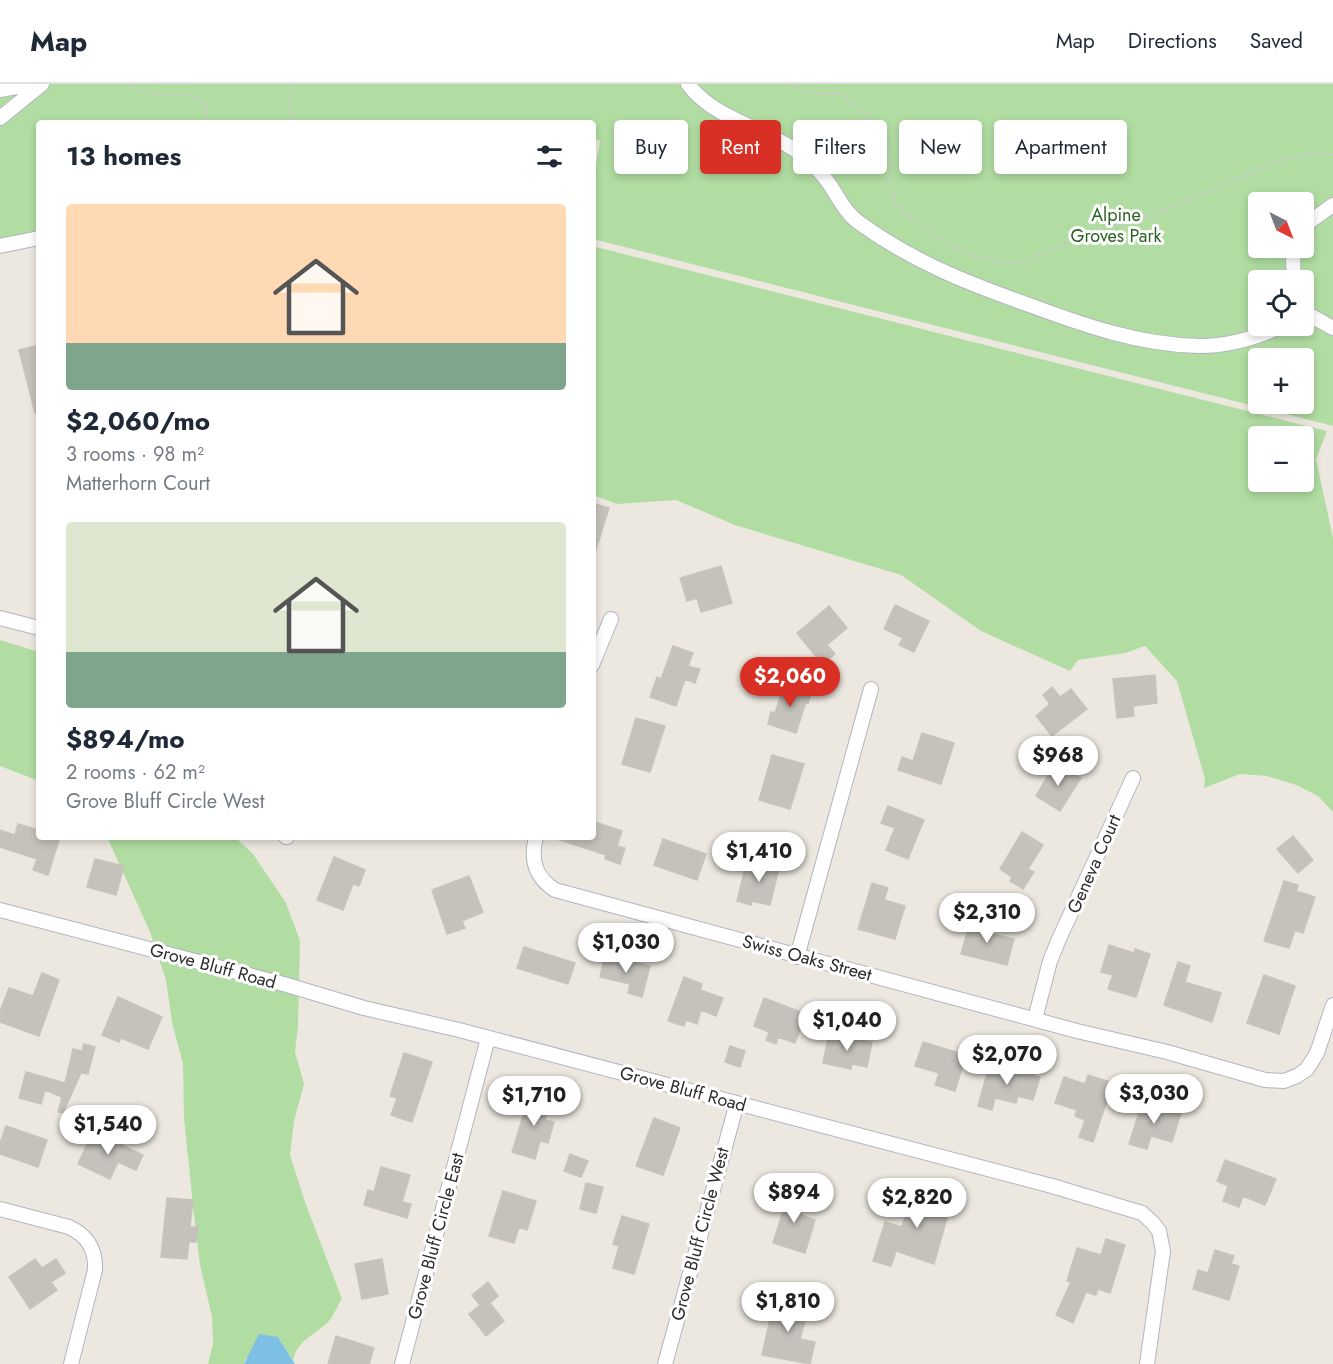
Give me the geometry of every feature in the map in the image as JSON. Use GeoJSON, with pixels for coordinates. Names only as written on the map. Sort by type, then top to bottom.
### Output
{"type":"FeatureCollection","features":[{"type":"Feature","properties":{"kind":"street"},"geometry":{"type":"LineString","coordinates":[[0,90],[33,84]]}},
{"type":"Feature","properties":{"kind":"street"},"geometry":{"type":"LineString","coordinates":[[0,118],[42,84]]}},
{"type":"Feature","properties":{"kind":"street"},"geometry":{"type":"LineString","coordinates":[[688,84],[695,93],[716,109],[794,149],[816,166],[847,214],[860,224],[902,252],[958,280],[1092,328],[1125,337],[1200,346],[1218,345],[1257,336]]}},
{"type":"Feature","properties":{"kind":"street"},"geometry":{"type":"LineString","coordinates":[[1314,218],[1333,205]]}},
{"type":"Feature","properties":{"kind":"street"},"geometry":{"type":"LineString","coordinates":[[0,246],[36,239]]}},
{"type":"Feature","properties":{"kind":"street"},"geometry":{"type":"LineString","coordinates":[[1314,320],[1333,328]]}},
{"type":"Feature","properties":{"kind":"street"},"geometry":{"type":"LineString","coordinates":[[0,618],[36,627]]}},
{"type":"Feature","properties":{"kind":"street"},"geometry":{"type":"LineString","coordinates":[[596,655],[611,619]]}},
{"type":"Feature","properties":{"kind":"street"},"geometry":{"type":"LineString","coordinates":[[797,957],[872,689]]}},
{"type":"Feature","properties":{"kind":"street","name":"Geneva Court"},"geometry":{"type":"LineString","coordinates":[[1035,1019],[1050,961],[1133,778]]}},
{"type":"Feature","properties":{"kind":"street","name":"Swiss Oaks Street"},"geometry":{"type":"LineString","coordinates":[[535,840],[532,854],[538,876],[555,890],[797,957],[1272,1081],[1284,1081],[1307,1069],[1317,1053],[1333,1005]]}},
{"type":"Feature","properties":{"kind":"street","name":"Grove Bluff Road"},"geometry":{"type":"LineString","coordinates":[[0,910],[287,985],[364,1008],[488,1038],[1052,1186],[1142,1213],[1159,1231],[1163,1251],[1147,1364]]}},
{"type":"Feature","properties":{"kind":"street","name":"Grove Bluff Circle East"},"geometry":{"type":"LineString","coordinates":[[402,1364],[488,1038]]}},
{"type":"Feature","properties":{"kind":"street","name":"Grove Bluff Circle West"},"geometry":{"type":"LineString","coordinates":[[665,1364],[737,1104]]}},
{"type":"Feature","properties":{"kind":"street"},"geometry":{"type":"LineString","coordinates":[[0,1209],[69,1227],[79,1232],[93,1249],[96,1259],[95,1270],[71,1364]]}},
{"type":"Feature","properties":{"kind":"path"},"geometry":{"type":"LineString","coordinates":[[129,84],[160,95],[181,94],[198,98],[205,106],[207,120]]}},
{"type":"Feature","properties":{"kind":"path"},"geometry":{"type":"LineString","coordinates":[[293,120],[294,115],[290,105],[295,84]]}},
{"type":"Feature","properties":{"kind":"path"},"geometry":{"type":"LineString","coordinates":[[788,84],[807,92],[841,94],[853,103],[868,116],[888,144],[891,165],[888,182],[895,203],[912,219],[949,245],[971,255],[1004,264],[1025,261],[1095,231],[1148,217],[1285,159],[1316,153],[1333,155]]}},
{"type":"Feature","properties":{"kind":"green space","name":"Alpine Groves Park"},"geometry":{"type":"Polygon","coordinates":[[[0,84],[1333,84],[1333,426],[1286,414],[1314,414],[1314,348],[1248,348],[1248,405],[596,240],[596,165],[600,140],[596,140],[596,120],[36,120],[36,244],[0,250],[0,84]]]}},
{"type":"Feature","properties":{"kind":"green space"},"geometry":{"type":"Polygon","coordinates":[[[596,247],[1248,411],[1248,414],[1259,414],[1307,426],[1248,426],[1248,492],[1314,492],[1314,428],[1327,431],[1316,459],[1333,538],[1333,812],[1318,796],[1296,785],[1267,776],[1240,774],[1204,788],[1205,779],[1177,681],[1145,646],[1125,653],[1078,660],[1070,671],[981,631],[901,575],[735,525],[676,500],[617,504],[596,496],[596,247]]]}},
{"type":"Feature","properties":{"kind":"green space"},"geometry":{"type":"Polygon","coordinates":[[[0,640],[36,651],[36,780],[0,766],[0,640]]]}},
{"type":"Feature","properties":{"kind":"green space"},"geometry":{"type":"Polygon","coordinates":[[[108,840],[238,840],[253,854],[286,903],[300,941],[298,1026],[295,1052],[304,1084],[294,1121],[290,1155],[305,1202],[342,1299],[329,1321],[302,1343],[293,1360],[278,1337],[246,1358],[244,1364],[208,1364],[213,1344],[212,1317],[200,1265],[194,1215],[184,1118],[183,1064],[172,1022],[166,980],[150,932],[108,840]]]}},
{"type":"Feature","properties":{"kind":"water"},"geometry":{"type":"Polygon","coordinates":[[[259,1334],[278,1337],[295,1364],[244,1364],[259,1334]]]}},
{"type":"Feature","properties":{"kind":"building"},"geometry":{"type":"Polygon","coordinates":[[[36,346],[36,413],[35,413],[19,350],[36,346]]]}},
{"type":"Feature","properties":{"kind":"building"},"geometry":{"type":"Polygon","coordinates":[[[596,504],[609,508],[596,550],[596,504]]]}},
{"type":"Feature","properties":{"kind":"building"},"geometry":{"type":"Polygon","coordinates":[[[721,566],[732,603],[701,612],[697,598],[687,601],[680,578],[721,566]]]}},
{"type":"Feature","properties":{"kind":"building"},"geometry":{"type":"Polygon","coordinates":[[[895,605],[929,621],[914,652],[899,645],[903,638],[884,629],[895,605]]]}},
{"type":"Feature","properties":{"kind":"building"},"geometry":{"type":"Polygon","coordinates":[[[829,606],[847,628],[827,645],[835,654],[822,664],[797,633],[829,606]]]}},
{"type":"Feature","properties":{"kind":"building"},"geometry":{"type":"Polygon","coordinates":[[[673,646],[693,653],[688,666],[700,669],[695,683],[685,679],[676,706],[650,697],[657,677],[661,679],[673,646]]]}},
{"type":"Feature","properties":{"kind":"building"},"geometry":{"type":"Polygon","coordinates":[[[1155,675],[1157,703],[1133,706],[1134,716],[1117,718],[1113,679],[1155,675]]]}},
{"type":"Feature","properties":{"kind":"building"},"geometry":{"type":"Polygon","coordinates":[[[785,682],[812,691],[796,733],[768,724],[771,712],[775,713],[785,682]]]}},
{"type":"Feature","properties":{"kind":"building"},"geometry":{"type":"Polygon","coordinates":[[[1052,687],[1060,697],[1071,689],[1087,709],[1052,736],[1036,716],[1050,704],[1043,695],[1052,687]]]}},
{"type":"Feature","properties":{"kind":"building"},"geometry":{"type":"Polygon","coordinates":[[[636,718],[665,726],[650,772],[622,764],[636,718]]]}},
{"type":"Feature","properties":{"kind":"building"},"geometry":{"type":"Polygon","coordinates":[[[922,733],[954,743],[941,784],[898,770],[902,757],[913,761],[922,733]]]}},
{"type":"Feature","properties":{"kind":"building"},"geometry":{"type":"Polygon","coordinates":[[[772,755],[804,764],[790,809],[759,800],[772,755]]]}},
{"type":"Feature","properties":{"kind":"building"},"geometry":{"type":"Polygon","coordinates":[[[1055,763],[1081,778],[1060,811],[1036,796],[1055,763]]]}},
{"type":"Feature","properties":{"kind":"building"},"geometry":{"type":"Polygon","coordinates":[[[888,806],[924,820],[908,859],[886,850],[895,828],[881,823],[888,806]]]}},
{"type":"Feature","properties":{"kind":"building"},"geometry":{"type":"Polygon","coordinates":[[[596,822],[622,831],[617,846],[625,848],[620,864],[605,859],[606,855],[560,840],[596,840],[596,822]]]}},
{"type":"Feature","properties":{"kind":"building"},"geometry":{"type":"Polygon","coordinates":[[[18,824],[36,829],[36,840],[59,840],[48,875],[33,870],[37,859],[0,847],[0,830],[15,835],[18,824]]]}},
{"type":"Feature","properties":{"kind":"building"},"geometry":{"type":"Polygon","coordinates":[[[1022,832],[1043,845],[1028,869],[1034,872],[1023,889],[1010,881],[1012,877],[1000,869],[1022,832]]]}},
{"type":"Feature","properties":{"kind":"building"},"geometry":{"type":"Polygon","coordinates":[[[1293,836],[1313,860],[1298,873],[1277,849],[1293,836]]]}},
{"type":"Feature","properties":{"kind":"building"},"geometry":{"type":"Polygon","coordinates":[[[663,839],[706,854],[697,880],[654,865],[663,839]]]}},
{"type":"Feature","properties":{"kind":"building"},"geometry":{"type":"Polygon","coordinates":[[[334,857],[365,870],[359,886],[353,884],[343,910],[317,900],[334,857]]]}},
{"type":"Feature","properties":{"kind":"building"},"geometry":{"type":"Polygon","coordinates":[[[95,859],[124,866],[116,895],[87,887],[95,859]]]}},
{"type":"Feature","properties":{"kind":"building"},"geometry":{"type":"Polygon","coordinates":[[[761,860],[780,864],[770,905],[752,901],[751,905],[737,901],[746,864],[759,867],[761,860]]]}},
{"type":"Feature","properties":{"kind":"building"},"geometry":{"type":"Polygon","coordinates":[[[469,876],[483,912],[462,921],[465,928],[447,934],[432,890],[469,876]]]}},
{"type":"Feature","properties":{"kind":"building"},"geometry":{"type":"Polygon","coordinates":[[[1284,881],[1298,885],[1296,891],[1315,897],[1303,933],[1295,930],[1289,948],[1264,941],[1284,881]]]}},
{"type":"Feature","properties":{"kind":"building"},"geometry":{"type":"Polygon","coordinates":[[[872,883],[888,888],[884,900],[905,906],[895,939],[858,929],[872,883]]]}},
{"type":"Feature","properties":{"kind":"building"},"geometry":{"type":"Polygon","coordinates":[[[971,919],[995,926],[993,934],[1014,939],[1007,965],[961,954],[971,919]]]}},
{"type":"Feature","properties":{"kind":"building"},"geometry":{"type":"Polygon","coordinates":[[[1109,945],[1134,953],[1135,949],[1150,954],[1136,997],[1108,989],[1113,975],[1101,972],[1109,945]]]}},
{"type":"Feature","properties":{"kind":"building"},"geometry":{"type":"Polygon","coordinates":[[[524,947],[575,963],[568,984],[517,968],[524,947]]]}},
{"type":"Feature","properties":{"kind":"building"},"geometry":{"type":"Polygon","coordinates":[[[605,955],[650,966],[642,997],[628,993],[630,984],[600,977],[605,955]]]}},
{"type":"Feature","properties":{"kind":"building"},"geometry":{"type":"Polygon","coordinates":[[[1178,962],[1190,966],[1185,982],[1221,993],[1212,1022],[1164,1005],[1178,962]]]}},
{"type":"Feature","properties":{"kind":"building"},"geometry":{"type":"Polygon","coordinates":[[[42,973],[59,980],[39,1036],[0,1022],[0,1012],[9,988],[33,996],[42,973]]]}},
{"type":"Feature","properties":{"kind":"building"},"geometry":{"type":"Polygon","coordinates":[[[1264,975],[1295,986],[1279,1034],[1247,1023],[1264,975]]]}},
{"type":"Feature","properties":{"kind":"building"},"geometry":{"type":"Polygon","coordinates":[[[684,977],[702,984],[700,990],[723,998],[716,1016],[701,1010],[697,1024],[686,1020],[684,1026],[668,1021],[684,977]]]}},
{"type":"Feature","properties":{"kind":"building"},"geometry":{"type":"Polygon","coordinates":[[[118,997],[162,1017],[148,1049],[121,1038],[119,1042],[102,1035],[118,997]]]}},
{"type":"Feature","properties":{"kind":"building"},"geometry":{"type":"Polygon","coordinates":[[[764,998],[806,1014],[795,1043],[778,1037],[776,1044],[766,1040],[769,1032],[754,1026],[764,998]]]}},
{"type":"Feature","properties":{"kind":"building"},"geometry":{"type":"Polygon","coordinates":[[[829,1033],[872,1042],[867,1067],[852,1064],[851,1069],[823,1063],[829,1033]]]}},
{"type":"Feature","properties":{"kind":"building"},"geometry":{"type":"Polygon","coordinates":[[[923,1042],[966,1055],[955,1091],[935,1085],[939,1073],[915,1066],[923,1042]]]}},
{"type":"Feature","properties":{"kind":"building"},"geometry":{"type":"Polygon","coordinates":[[[84,1044],[95,1047],[88,1074],[81,1073],[63,1113],[58,1112],[62,1097],[45,1090],[41,1104],[19,1098],[26,1072],[65,1083],[73,1049],[82,1051],[84,1044]]]}},
{"type":"Feature","properties":{"kind":"building"},"geometry":{"type":"Polygon","coordinates":[[[730,1046],[745,1051],[740,1067],[725,1062],[730,1046]]]}},
{"type":"Feature","properties":{"kind":"building"},"geometry":{"type":"Polygon","coordinates":[[[404,1053],[432,1062],[412,1122],[391,1115],[397,1098],[390,1096],[404,1053]]]}},
{"type":"Feature","properties":{"kind":"building"},"geometry":{"type":"Polygon","coordinates":[[[990,1063],[1040,1077],[1033,1100],[1018,1096],[1016,1103],[995,1098],[992,1110],[978,1106],[990,1063]]]}},
{"type":"Feature","properties":{"kind":"building"},"geometry":{"type":"Polygon","coordinates":[[[1088,1075],[1113,1083],[1093,1142],[1079,1137],[1085,1120],[1075,1116],[1077,1110],[1055,1103],[1064,1077],[1085,1084],[1088,1075]]]}},
{"type":"Feature","properties":{"kind":"building"},"geometry":{"type":"Polygon","coordinates":[[[530,1094],[551,1101],[545,1120],[554,1122],[548,1143],[540,1141],[535,1159],[512,1152],[530,1094]]]}},
{"type":"Feature","properties":{"kind":"building"},"geometry":{"type":"Polygon","coordinates":[[[1143,1100],[1181,1113],[1172,1142],[1151,1136],[1147,1149],[1129,1144],[1143,1100]]]}},
{"type":"Feature","properties":{"kind":"building"},"geometry":{"type":"Polygon","coordinates":[[[654,1118],[680,1128],[663,1175],[636,1166],[654,1118]]]}},
{"type":"Feature","properties":{"kind":"building"},"geometry":{"type":"Polygon","coordinates":[[[6,1126],[47,1140],[38,1167],[0,1154],[0,1143],[6,1126]]]}},
{"type":"Feature","properties":{"kind":"building"},"geometry":{"type":"Polygon","coordinates":[[[93,1131],[143,1155],[136,1170],[118,1162],[110,1179],[78,1164],[93,1131]]]}},
{"type":"Feature","properties":{"kind":"building"},"geometry":{"type":"Polygon","coordinates":[[[570,1154],[588,1161],[581,1177],[564,1171],[570,1154]]]}},
{"type":"Feature","properties":{"kind":"building"},"geometry":{"type":"Polygon","coordinates":[[[1225,1160],[1276,1179],[1265,1205],[1243,1196],[1239,1207],[1223,1201],[1228,1186],[1217,1181],[1225,1160]]]}},
{"type":"Feature","properties":{"kind":"building"},"geometry":{"type":"Polygon","coordinates":[[[381,1167],[410,1175],[402,1202],[411,1204],[407,1218],[364,1205],[368,1190],[374,1192],[381,1167]]]}},
{"type":"Feature","properties":{"kind":"building"},"geometry":{"type":"Polygon","coordinates":[[[586,1183],[603,1187],[596,1213],[580,1209],[586,1183]]]}},
{"type":"Feature","properties":{"kind":"building"},"geometry":{"type":"Polygon","coordinates":[[[915,1185],[953,1197],[934,1264],[896,1251],[891,1266],[873,1261],[885,1222],[902,1227],[915,1185]]]}},
{"type":"Feature","properties":{"kind":"building"},"geometry":{"type":"Polygon","coordinates":[[[790,1189],[807,1195],[801,1215],[815,1220],[805,1253],[773,1243],[790,1189]]]}},
{"type":"Feature","properties":{"kind":"building"},"geometry":{"type":"Polygon","coordinates":[[[503,1191],[536,1201],[527,1230],[519,1227],[514,1243],[489,1236],[503,1191]]]}},
{"type":"Feature","properties":{"kind":"building"},"geometry":{"type":"Polygon","coordinates":[[[167,1198],[193,1200],[190,1227],[198,1227],[196,1242],[189,1242],[187,1259],[161,1257],[167,1198]]]}},
{"type":"Feature","properties":{"kind":"building"},"geometry":{"type":"Polygon","coordinates":[[[622,1216],[649,1224],[634,1274],[613,1268],[619,1246],[613,1244],[622,1216]]]}},
{"type":"Feature","properties":{"kind":"building"},"geometry":{"type":"Polygon","coordinates":[[[1106,1239],[1125,1245],[1110,1293],[1098,1289],[1096,1295],[1086,1292],[1073,1323],[1056,1315],[1071,1282],[1067,1281],[1077,1248],[1101,1255],[1106,1239]]]}},
{"type":"Feature","properties":{"kind":"building"},"geometry":{"type":"Polygon","coordinates":[[[1215,1250],[1234,1256],[1231,1264],[1239,1266],[1229,1300],[1193,1289],[1198,1270],[1208,1273],[1215,1250]]]}},
{"type":"Feature","properties":{"kind":"building"},"geometry":{"type":"Polygon","coordinates":[[[35,1259],[42,1268],[56,1259],[65,1273],[51,1282],[57,1290],[30,1309],[9,1277],[35,1259]]]}},
{"type":"Feature","properties":{"kind":"building"},"geometry":{"type":"Polygon","coordinates":[[[382,1259],[388,1294],[362,1299],[355,1264],[382,1259]]]}},
{"type":"Feature","properties":{"kind":"building"},"geometry":{"type":"Polygon","coordinates":[[[488,1282],[498,1296],[490,1303],[504,1321],[486,1336],[469,1314],[480,1305],[472,1295],[488,1282]]]}},
{"type":"Feature","properties":{"kind":"building"},"geometry":{"type":"Polygon","coordinates":[[[775,1297],[809,1306],[800,1339],[815,1342],[810,1364],[762,1355],[775,1297]]]}},
{"type":"Feature","properties":{"kind":"building"},"geometry":{"type":"Polygon","coordinates":[[[336,1336],[374,1348],[369,1364],[328,1364],[336,1336]]]}}]}
